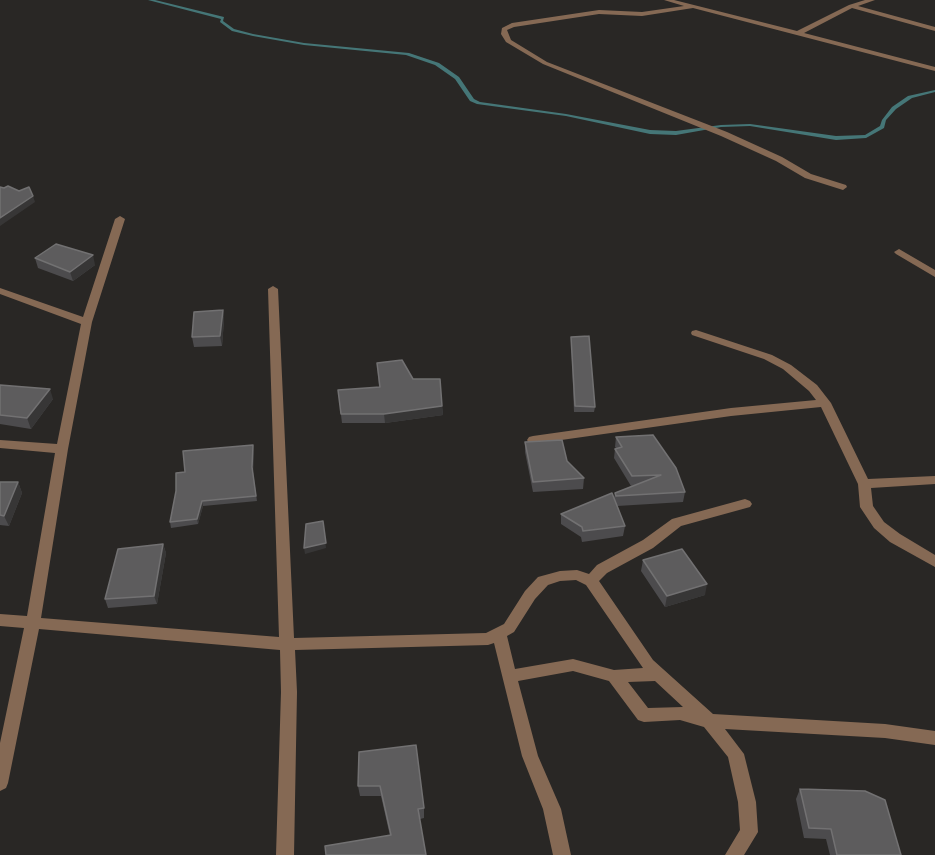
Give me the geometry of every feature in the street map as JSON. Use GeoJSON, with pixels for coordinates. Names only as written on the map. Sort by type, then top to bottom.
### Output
{"type":"FeatureCollection","features":[{"type":"Feature","properties":{"kind":"street"},"geometry":{"type":"LineString","coordinates":[[667,0],[935,69]]}},
{"type":"Feature","properties":{"kind":"street"},"geometry":{"type":"LineString","coordinates":[[797,34],[851,6],[872,0]]}},
{"type":"Feature","properties":{"kind":"street"},"geometry":{"type":"LineString","coordinates":[[851,6],[935,29]]}},
{"type":"Feature","properties":{"kind":"street"},"geometry":{"type":"LineString","coordinates":[[691,7],[642,14],[598,12],[512,25],[504,29],[504,34],[508,40],[531,57],[724,134],[779,159],[788,167],[808,176],[843,187]]}},
{"type":"Feature","properties":{"kind":"street"},"geometry":{"type":"LineString","coordinates":[[0,783],[33,622],[62,449],[87,322],[120,219]]}},
{"type":"Feature","properties":{"kind":"street"},"geometry":{"type":"LineString","coordinates":[[899,252],[935,274]]}},
{"type":"Feature","properties":{"kind":"street"},"geometry":{"type":"LineString","coordinates":[[273,289],[285,645],[289,692],[285,855]]}},
{"type":"Feature","properties":{"kind":"street"},"geometry":{"type":"LineString","coordinates":[[0,291],[87,322]]}},
{"type":"Feature","properties":{"kind":"street"},"geometry":{"type":"LineString","coordinates":[[696,333],[739,346],[787,367],[813,388],[825,403],[864,484],[867,507],[879,525],[895,538],[935,562]]}},
{"type":"Feature","properties":{"kind":"street"},"geometry":{"type":"LineString","coordinates":[[533,440],[731,412],[825,403]]}},
{"type":"Feature","properties":{"kind":"street"},"geometry":{"type":"LineString","coordinates":[[0,444],[62,449]]}},
{"type":"Feature","properties":{"kind":"street"},"geometry":{"type":"LineString","coordinates":[[864,484],[935,480]]}},
{"type":"Feature","properties":{"kind":"street"},"geometry":{"type":"LineString","coordinates":[[591,581],[602,569],[648,544],[677,522],[745,504]]}},
{"type":"Feature","properties":{"kind":"street"},"geometry":{"type":"LineString","coordinates":[[0,620],[285,645],[488,639],[500,635],[509,628],[530,595],[543,581],[577,575],[591,581],[648,664],[709,721],[736,754],[747,802],[749,832],[734,855]]}},
{"type":"Feature","properties":{"kind":"street"},"geometry":{"type":"LineString","coordinates":[[500,635],[530,756],[552,808],[562,855]]}},
{"type":"Feature","properties":{"kind":"street"},"geometry":{"type":"LineString","coordinates":[[510,676],[573,665],[614,676],[659,674]]}},
{"type":"Feature","properties":{"kind":"street"},"geometry":{"type":"LineString","coordinates":[[614,676],[644,715],[680,713],[709,721],[885,731],[935,738]]}},
{"type":"Feature","properties":{"kind":"building"},"geometry":{"type":"Polygon","coordinates":[[[8,186],[19,191],[29,187],[33,196],[0,218],[0,187],[8,186]]]}},
{"type":"Feature","properties":{"kind":"building"},"geometry":{"type":"Polygon","coordinates":[[[56,244],[93,255],[70,272],[35,258],[56,244]]]}},
{"type":"Feature","properties":{"kind":"building"},"geometry":{"type":"Polygon","coordinates":[[[223,310],[220,336],[192,337],[194,312],[223,310]]]}},
{"type":"Feature","properties":{"kind":"building"},"geometry":{"type":"Polygon","coordinates":[[[589,336],[595,407],[575,406],[571,337],[589,336]]]}},
{"type":"Feature","properties":{"kind":"building"},"geometry":{"type":"Polygon","coordinates":[[[402,360],[413,379],[440,379],[442,406],[384,414],[341,414],[338,390],[380,387],[377,363],[402,360]]]}},
{"type":"Feature","properties":{"kind":"building"},"geometry":{"type":"Polygon","coordinates":[[[0,385],[50,389],[27,418],[0,415],[0,385]]]}},
{"type":"Feature","properties":{"kind":"building"},"geometry":{"type":"Polygon","coordinates":[[[653,435],[676,468],[685,492],[616,496],[615,493],[661,475],[632,476],[615,449],[622,447],[616,437],[653,435]]]}},
{"type":"Feature","properties":{"kind":"building"},"geometry":{"type":"Polygon","coordinates":[[[562,440],[567,461],[584,478],[533,482],[525,442],[562,440]]]}},
{"type":"Feature","properties":{"kind":"building"},"geometry":{"type":"Polygon","coordinates":[[[253,445],[252,467],[256,496],[202,501],[197,519],[170,522],[176,491],[176,473],[185,472],[183,451],[253,445]]]}},
{"type":"Feature","properties":{"kind":"building"},"geometry":{"type":"Polygon","coordinates":[[[0,482],[18,482],[4,516],[0,515],[0,482]]]}},
{"type":"Feature","properties":{"kind":"building"},"geometry":{"type":"Polygon","coordinates":[[[612,493],[625,526],[583,531],[582,527],[561,514],[612,493]]]}},
{"type":"Feature","properties":{"kind":"building"},"geometry":{"type":"Polygon","coordinates":[[[323,521],[326,543],[304,548],[306,524],[323,521]]]}},
{"type":"Feature","properties":{"kind":"building"},"geometry":{"type":"Polygon","coordinates":[[[163,544],[154,596],[105,599],[118,549],[163,544]]]}},
{"type":"Feature","properties":{"kind":"building"},"geometry":{"type":"Polygon","coordinates":[[[682,549],[707,584],[667,596],[643,560],[682,549]]]}},
{"type":"Feature","properties":{"kind":"building"},"geometry":{"type":"Polygon","coordinates":[[[416,745],[424,808],[418,809],[426,855],[326,855],[325,846],[391,835],[380,786],[358,786],[359,752],[416,745]]]}},
{"type":"Feature","properties":{"kind":"building"},"geometry":{"type":"Polygon","coordinates":[[[800,789],[865,791],[885,800],[901,855],[837,855],[831,829],[809,828],[800,789]]]}},
{"type":"Feature","properties":{"kind":"waterway"},"geometry":{"type":"LineString","coordinates":[[150,0],[223,18],[221,21],[233,30],[253,35],[304,44],[407,54],[437,64],[457,78],[472,100],[479,103],[566,115],[650,132],[676,133],[721,126],[750,125],[836,138],[866,136],[882,127],[884,120],[894,108],[910,97],[935,91]]}}]}
